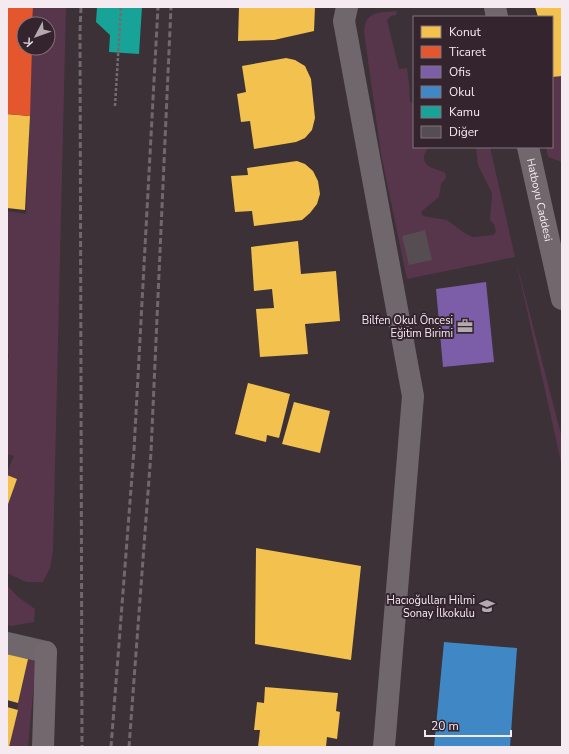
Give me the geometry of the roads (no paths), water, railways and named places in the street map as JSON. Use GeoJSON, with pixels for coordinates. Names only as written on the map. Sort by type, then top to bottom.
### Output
{"type":"FeatureCollection","features":[{"type":"Feature","properties":{"kind":"main road","name":"Hatboyu Caddesi"},"geometry":{"type":"LineString","coordinates":[[528,148],[562,299]]}},
{"type":"Feature","properties":{"kind":"street"},"geometry":{"type":"LineString","coordinates":[[347,7],[344,21],[413,396],[384,747]]}},
{"type":"Feature","properties":{"kind":"street"},"geometry":{"type":"LineString","coordinates":[[7,643],[46,652],[43,747]]}},
{"type":"Feature","properties":{"kind":"railway"},"geometry":{"type":"LineString","coordinates":[[81,7],[82,747]]}},
{"type":"Feature","properties":{"kind":"railway"},"geometry":{"type":"LineString","coordinates":[[111,747],[134,450],[158,7]]}},
{"type":"Feature","properties":{"kind":"railway"},"geometry":{"type":"LineString","coordinates":[[129,747],[151,452],[171,7]]}},
{"type":"Feature","properties":{"kind":"place","name":"Bilfen Okul Öncesi Eğitim Birimi"},"geometry":{"type":"Point","coordinates":[465,326]}},
{"type":"Feature","properties":{"kind":"place","name":"Hacıoğulları Hilmi Sonay İlkokulu"},"geometry":{"type":"Point","coordinates":[487,606]}}]}
